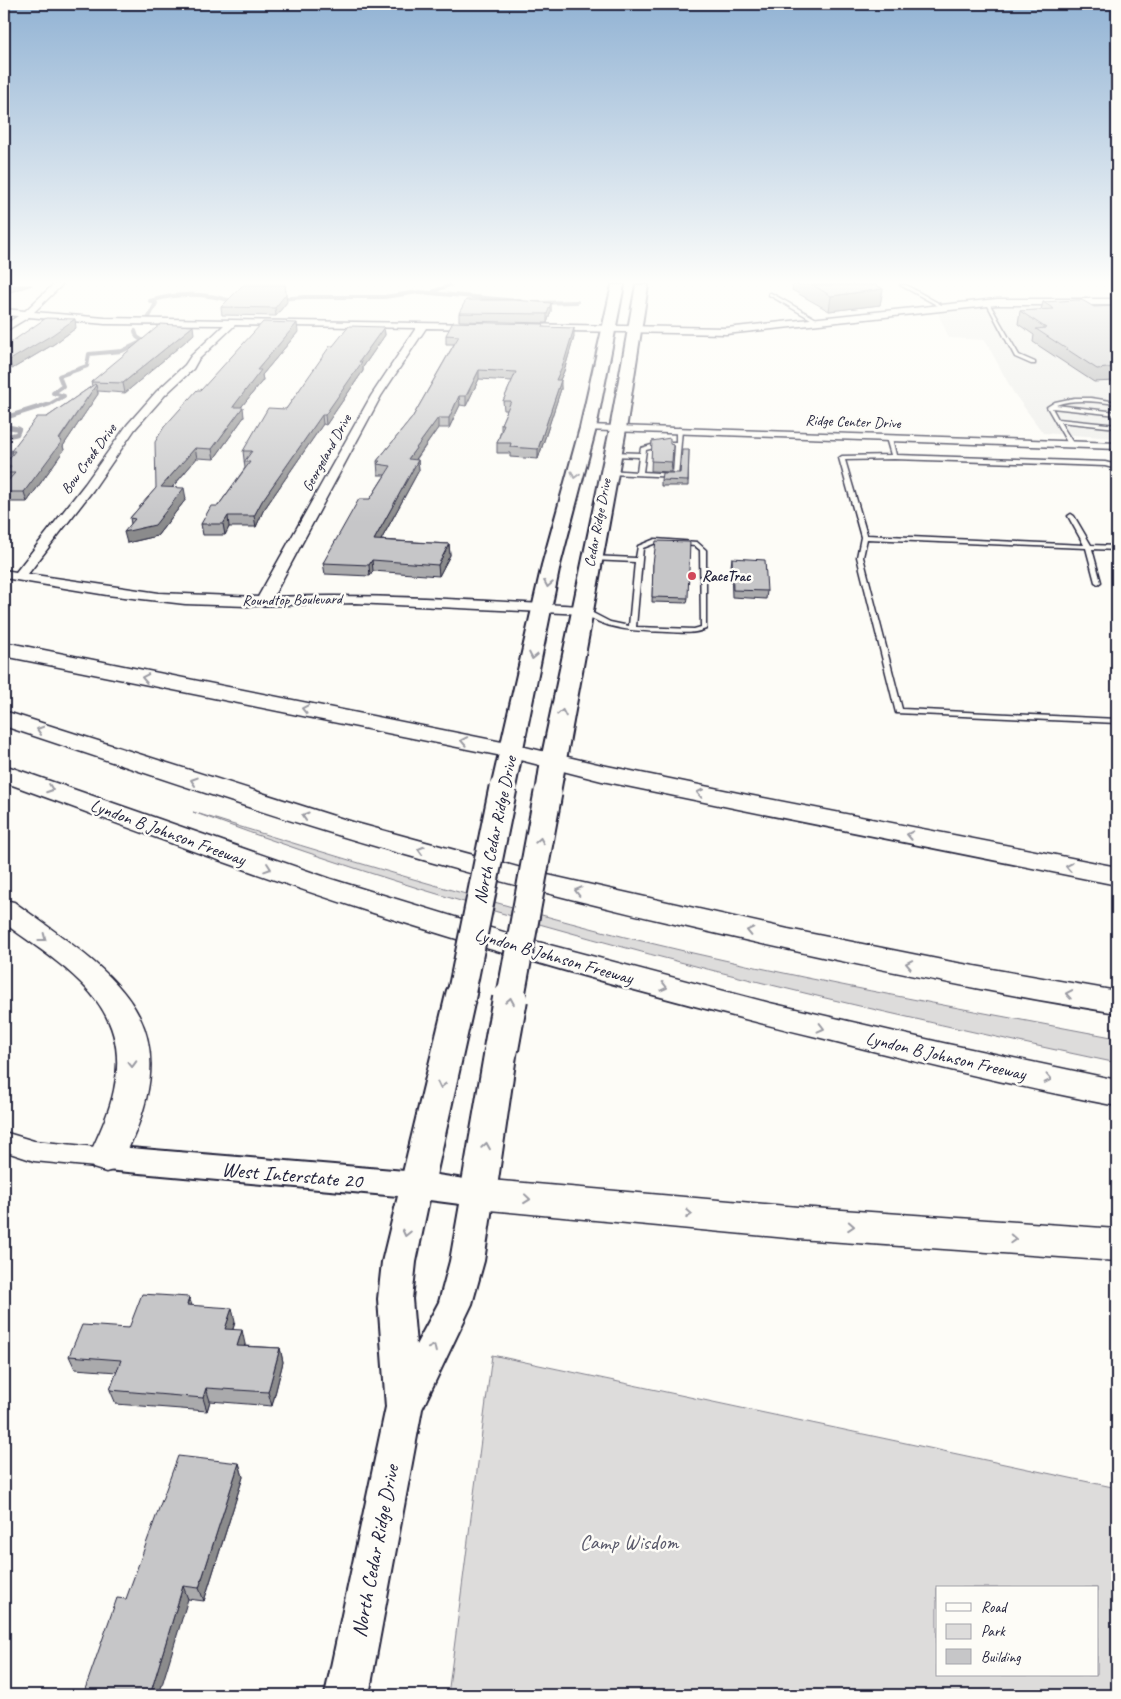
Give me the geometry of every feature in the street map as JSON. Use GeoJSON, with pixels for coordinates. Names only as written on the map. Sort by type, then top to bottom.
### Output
{"type":"FeatureCollection","features":[{"type":"Feature","properties":{"kind":"highway"},"geometry":{"type":"LineString","coordinates":[[4,649],[512,751],[602,773],[738,801],[1117,876]]}},
{"type":"Feature","properties":{"kind":"highway"},"geometry":{"type":"LineString","coordinates":[[4,718],[240,796],[469,864],[625,903],[800,942],[997,982],[1117,1002]]}},
{"type":"Feature","properties":{"kind":"highway","name":"Lyndon B Johnson Freeway"},"geometry":{"type":"LineString","coordinates":[[4,773],[272,870],[427,920],[590,968],[827,1029],[1117,1093]]}},
{"type":"Feature","properties":{"kind":"highway"},"geometry":{"type":"LineString","coordinates":[[4,909],[102,985],[122,1012],[131,1042],[133,1079],[122,1120],[106,1158]]}},
{"type":"Feature","properties":{"kind":"highway"},"geometry":{"type":"LineString","coordinates":[[478,1194],[606,1208],[1117,1245]]}},
{"type":"Feature","properties":{"kind":"main road","name":"North Cedar Ridge Drive"},"geometry":{"type":"LineString","coordinates":[[417,1185],[452,1038],[551,566],[588,428],[601,364]]}},
{"type":"Feature","properties":{"kind":"main road","name":"Cedar Ridge Drive"},"geometry":{"type":"LineString","coordinates":[[553,760],[583,610],[591,558],[618,429],[628,364]]}},
{"type":"Feature","properties":{"kind":"main road","name":"North Cedar Ridge Drive"},"geometry":{"type":"LineString","coordinates":[[478,1194],[501,1048],[553,760]]}},
{"type":"Feature","properties":{"kind":"street","name":"Bow Creek Drive"},"geometry":{"type":"LineString","coordinates":[[19,577],[89,487],[130,427],[160,393],[191,364]]}},
{"type":"Feature","properties":{"kind":"street","name":"Georgeland Drive"},"geometry":{"type":"LineString","coordinates":[[264,600],[376,396],[397,364]]}},
{"type":"Feature","properties":{"kind":"street","name":"Ridge Center Drive"},"geometry":{"type":"LineString","coordinates":[[588,428],[1117,446]]}},
{"type":"Feature","properties":{"kind":"street","name":"Roundtop Boulevard"},"geometry":{"type":"LineString","coordinates":[[4,574],[105,592],[160,599],[213,602],[338,599],[415,601],[583,610]]}},
{"type":"Feature","properties":{"kind":"street"},"geometry":{"type":"LineString","coordinates":[[4,1141],[34,1151]]}},
{"type":"Feature","properties":{"kind":"street"},"geometry":{"type":"LineString","coordinates":[[4,1152],[34,1151],[106,1158]]}},
{"type":"Feature","properties":{"kind":"street","name":"West Interstate 20"},"geometry":{"type":"LineString","coordinates":[[106,1158],[417,1185],[478,1194]]}},
{"type":"Feature","properties":{"kind":"street","name":"North Cedar Ridge Drive"},"geometry":{"type":"LineString","coordinates":[[404,1407],[394,1299],[417,1185]]}},
{"type":"Feature","properties":{"kind":"street","name":"North Cedar Ridge Drive"},"geometry":{"type":"LineString","coordinates":[[347,1695],[404,1407],[455,1304],[467,1261],[478,1194]]}},
{"type":"Feature","properties":{"kind":"lane"},"geometry":{"type":"LineString","coordinates":[[1050,406],[1060,400],[1092,400],[1117,403]]}},
{"type":"Feature","properties":{"kind":"lane"},"geometry":{"type":"LineString","coordinates":[[1050,406],[1117,414]]}},
{"type":"Feature","properties":{"kind":"lane"},"geometry":{"type":"LineString","coordinates":[[1050,406],[1070,443]]}},
{"type":"Feature","properties":{"kind":"lane"},"geometry":{"type":"LineString","coordinates":[[1056,420],[1117,427]]}},
{"type":"Feature","properties":{"kind":"lane"},"geometry":{"type":"LineString","coordinates":[[610,463],[640,474],[676,476],[679,430]]}},
{"type":"Feature","properties":{"kind":"lane"},"geometry":{"type":"LineString","coordinates":[[889,438],[894,457]]}},
{"type":"Feature","properties":{"kind":"lane"},"geometry":{"type":"LineString","coordinates":[[640,474],[643,449],[651,446],[678,444]]}},
{"type":"Feature","properties":{"kind":"lane"},"geometry":{"type":"LineString","coordinates":[[610,463],[642,455]]}},
{"type":"Feature","properties":{"kind":"lane"},"geometry":{"type":"LineString","coordinates":[[1117,467],[1105,464],[894,457],[842,458],[864,537],[860,557],[899,712],[1117,721]]}},
{"type":"Feature","properties":{"kind":"lane"},"geometry":{"type":"LineString","coordinates":[[1071,516],[1088,546],[1098,582]]}},
{"type":"Feature","properties":{"kind":"lane"},"geometry":{"type":"LineString","coordinates":[[864,537],[1117,548]]}},
{"type":"Feature","properties":{"kind":"lane"},"geometry":{"type":"LineString","coordinates":[[583,610],[608,623],[632,629],[695,631],[704,628],[703,550],[697,544],[656,541],[640,547],[632,629]]}},
{"type":"Feature","properties":{"kind":"lane"},"geometry":{"type":"LineString","coordinates":[[591,558],[639,560]]}},
{"type":"Feature","properties":{"kind":"shaded area"},"geometry":{"type":"Polygon","coordinates":[[[998,364],[1117,364],[1117,438],[1043,433],[1013,392],[998,364]]]}},
{"type":"Feature","properties":{"kind":"green space"},"geometry":{"type":"Polygon","coordinates":[[[193,812],[408,878],[686,952],[932,1003],[1117,1038],[1117,1063],[883,1012],[767,984],[535,923],[420,889],[306,852],[193,812]]]}},
{"type":"Feature","properties":{"kind":"green space","name":"Camp Wisdom"},"geometry":{"type":"Polygon","coordinates":[[[492,1355],[1117,1488],[1117,1695],[448,1695],[492,1355]]]}},
{"type":"Feature","properties":{"kind":"building"},"geometry":{"type":"Polygon","coordinates":[[[112,364],[146,364],[123,383],[91,382],[112,364]]]}},
{"type":"Feature","properties":{"kind":"building"},"geometry":{"type":"Polygon","coordinates":[[[224,364],[262,364],[257,370],[261,370],[233,407],[243,407],[212,449],[195,448],[161,487],[184,488],[155,525],[124,532],[135,519],[130,518],[156,488],[155,442],[164,427],[197,390],[201,390],[224,364]]]}},
{"type":"Feature","properties":{"kind":"building"},"geometry":{"type":"Polygon","coordinates":[[[317,364],[360,364],[325,415],[322,415],[262,501],[254,516],[228,516],[223,524],[201,524],[211,506],[218,506],[250,462],[244,462],[252,451],[243,451],[268,408],[286,409],[317,364]]]}},
{"type":"Feature","properties":{"kind":"building"},"geometry":{"type":"Polygon","coordinates":[[[443,364],[563,364],[556,380],[561,380],[538,449],[510,447],[511,443],[497,443],[504,424],[501,424],[511,401],[503,401],[516,372],[479,370],[466,396],[459,396],[449,418],[438,418],[408,459],[418,460],[374,540],[449,544],[438,565],[372,560],[369,565],[323,563],[359,499],[370,499],[391,466],[377,464],[380,461],[377,461],[412,418],[443,364]]]}},
{"type":"Feature","properties":{"kind":"building"},"geometry":{"type":"Polygon","coordinates":[[[1090,364],[1117,364],[1117,367],[1097,369],[1090,364]]]}},
{"type":"Feature","properties":{"kind":"building"},"geometry":{"type":"Polygon","coordinates":[[[95,384],[59,439],[62,441],[24,492],[4,492],[4,485],[15,473],[6,473],[11,466],[4,465],[15,451],[11,451],[37,417],[47,417],[95,384]]]}},
{"type":"Feature","properties":{"kind":"building"},"geometry":{"type":"Polygon","coordinates":[[[670,438],[670,444],[673,445],[672,462],[651,461],[652,441],[670,438]]]}},
{"type":"Feature","properties":{"kind":"building"},"geometry":{"type":"Polygon","coordinates":[[[682,450],[689,450],[688,481],[661,480],[662,473],[680,473],[682,450]]]}},
{"type":"Feature","properties":{"kind":"building","name":"RaceTrac"},"geometry":{"type":"Polygon","coordinates":[[[656,541],[690,542],[688,598],[652,597],[656,541]]]}},
{"type":"Feature","properties":{"kind":"building","name":"RaceTrac"},"geometry":{"type":"Polygon","coordinates":[[[732,558],[765,560],[767,591],[733,590],[732,558]]]}},
{"type":"Feature","properties":{"kind":"building"},"geometry":{"type":"Polygon","coordinates":[[[142,1294],[189,1297],[187,1305],[232,1308],[225,1329],[242,1330],[237,1346],[280,1348],[268,1392],[206,1388],[203,1398],[110,1390],[121,1360],[69,1356],[82,1325],[129,1328],[142,1294]]]}},
{"type":"Feature","properties":{"kind":"building"},"geometry":{"type":"Polygon","coordinates":[[[178,1456],[239,1463],[199,1588],[183,1586],[150,1695],[83,1695],[117,1598],[126,1599],[178,1456]]]}},
{"type":"Feature","properties":{"kind":"waterway"},"geometry":{"type":"LineString","coordinates":[[38,408],[64,396],[53,393],[63,386],[59,376],[87,364]]}},
{"type":"Feature","properties":{"kind":"waterway"},"geometry":{"type":"LineString","coordinates":[[4,418],[42,406]]}},
{"type":"Feature","properties":{"kind":"waterway"},"geometry":{"type":"LineString","coordinates":[[4,426],[19,429],[17,434],[4,437]]}},
{"type":"Feature","properties":{"kind":"place","name":"RaceTrac"},"geometry":{"type":"Point","coordinates":[692,576]}}]}
